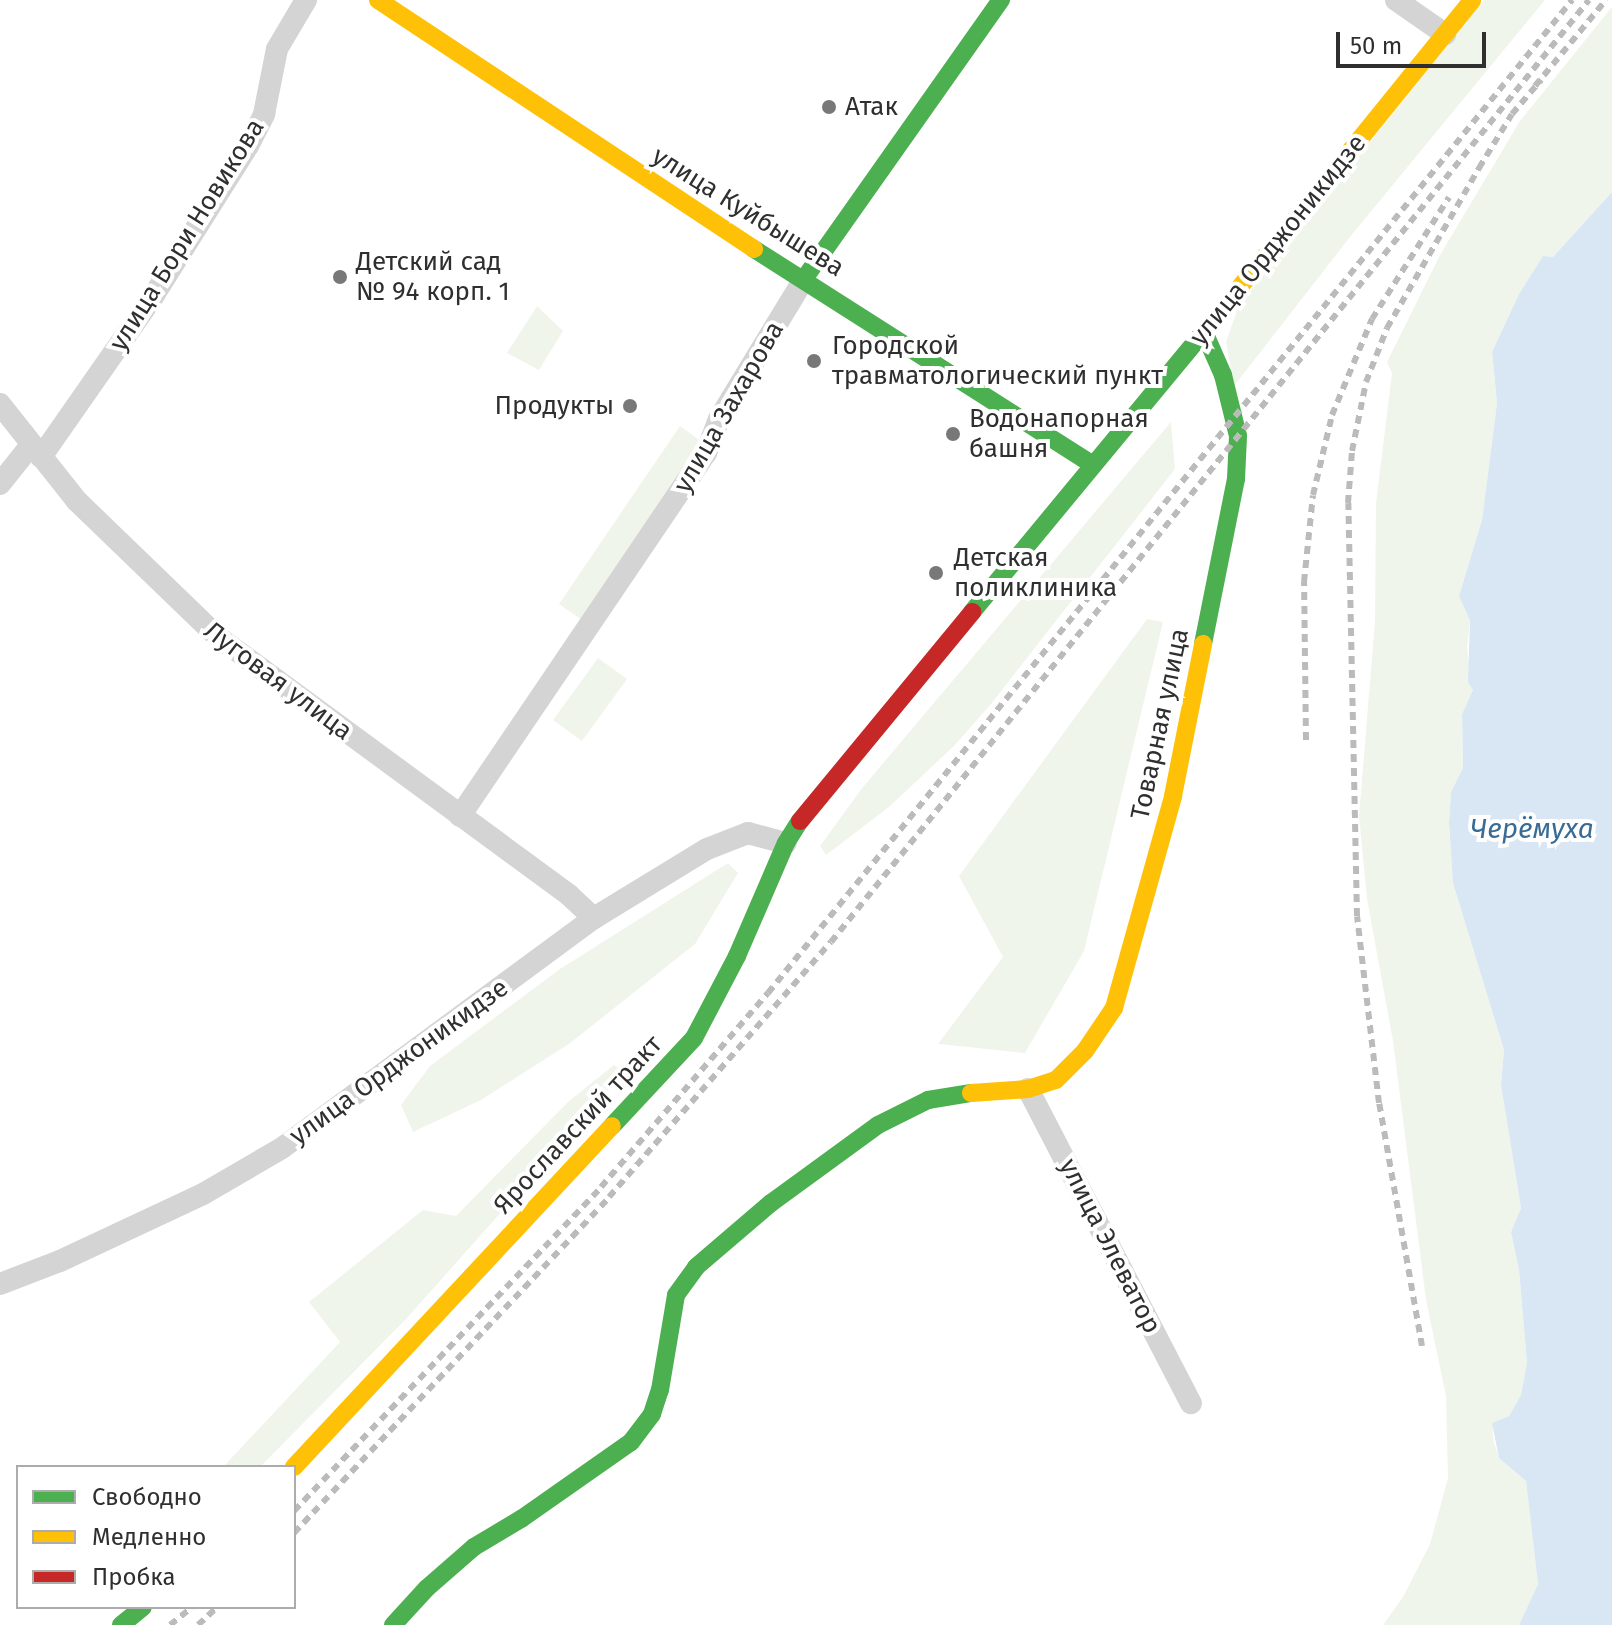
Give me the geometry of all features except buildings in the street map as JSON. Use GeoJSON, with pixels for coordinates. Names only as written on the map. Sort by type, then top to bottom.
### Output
{"type":"FeatureCollection","features":[{"type":"Feature","properties":{"kind":"street","name":"улица Бори Новикова"},"geometry":{"type":"LineString","coordinates":[[0,484],[36,451],[154,295],[248,146],[264,114],[277,49],[306,0]]}},
{"type":"Feature","properties":{"kind":"street","name":"улица Куйбышева"},"geometry":{"type":"LineString","coordinates":[[378,0],[1092,464]]}},
{"type":"Feature","properties":{"kind":"street","name":"улица Захарова"},"geometry":{"type":"LineString","coordinates":[[460,816],[706,453],[719,419],[804,279],[1001,0]]}},
{"type":"Feature","properties":{"kind":"street"},"geometry":{"type":"LineString","coordinates":[[1396,0],[1445,34]]}},
{"type":"Feature","properties":{"kind":"street","name":"улица Орджоникидзе"},"geometry":{"type":"LineString","coordinates":[[837,774],[1204,332],[1472,0]]}},
{"type":"Feature","properties":{"kind":"street","name":"Товарная улица"},"geometry":{"type":"LineString","coordinates":[[1028,1089],[1056,1080],[1085,1051],[1114,1008],[1173,796],[1218,581],[1239,455],[1238,436],[1223,375],[1204,332]]}},
{"type":"Feature","properties":{"kind":"street","name":"Луговая улица"},"geometry":{"type":"LineString","coordinates":[[0,404],[104,529],[218,637],[569,895],[594,918]]}},
{"type":"Feature","properties":{"kind":"street","name":"Ярославский тракт"},"geometry":{"type":"LineString","coordinates":[[296,1465],[694,1038],[737,956],[786,843],[837,774]]}},
{"type":"Feature","properties":{"kind":"street","name":"улица Орджоникидзе"},"geometry":{"type":"LineString","coordinates":[[0,1284],[60,1261],[203,1194],[282,1148],[594,918],[707,849],[748,833],[786,843]]}},
{"type":"Feature","properties":{"kind":"street"},"geometry":{"type":"LineString","coordinates":[[393,1625],[427,1588],[474,1547],[521,1519],[631,1442],[652,1414],[660,1390],[676,1295],[696,1267],[771,1203],[878,1125],[928,1100],[987,1090],[1028,1089]]}},
{"type":"Feature","properties":{"kind":"street","name":"улица Элеватор"},"geometry":{"type":"LineString","coordinates":[[1028,1089],[1191,1403]]}},
{"type":"Feature","properties":{"kind":"street"},"geometry":{"type":"LineString","coordinates":[[121,1625],[141,1609]]}},
{"type":"Feature","properties":{"kind":"shaded area"},"geometry":{"type":"Polygon","coordinates":[[[1484,0],[1545,0],[1354,232],[1234,386],[1226,342],[1239,305],[1484,0]]]}},
{"type":"Feature","properties":{"kind":"shaded area"},"geometry":{"type":"Polygon","coordinates":[[[1612,7],[1612,192],[1553,257],[1543,256],[1519,294],[1492,352],[1497,403],[1482,520],[1459,596],[1470,621],[1467,649],[1473,690],[1462,714],[1463,769],[1451,792],[1449,823],[1453,883],[1504,1050],[1501,1085],[1521,1208],[1511,1232],[1519,1270],[1527,1363],[1521,1396],[1509,1416],[1493,1423],[1493,1439],[1499,1458],[1526,1481],[1538,1584],[1519,1625],[1383,1625],[1403,1597],[1430,1544],[1448,1478],[1446,1396],[1426,1300],[1393,1041],[1367,899],[1359,816],[1375,621],[1376,503],[1392,373],[1387,362],[1440,255],[1520,121],[1612,7]]]}},
{"type":"Feature","properties":{"kind":"shaded area"},"geometry":{"type":"Polygon","coordinates":[[[537,306],[563,331],[539,370],[507,353],[537,306]]]}},
{"type":"Feature","properties":{"kind":"shaded area"},"geometry":{"type":"Polygon","coordinates":[[[1171,422],[1175,469],[991,704],[955,745],[889,807],[826,855],[820,846],[863,787],[1171,422]]]}},
{"type":"Feature","properties":{"kind":"shaded area"},"geometry":{"type":"Polygon","coordinates":[[[680,426],[702,442],[582,620],[559,604],[680,426]]]}},
{"type":"Feature","properties":{"kind":"shaded area"},"geometry":{"type":"Polygon","coordinates":[[[1147,619],[1163,622],[1084,951],[1025,1053],[938,1044],[1003,957],[959,876],[1147,619]]]}},
{"type":"Feature","properties":{"kind":"shaded area"},"geometry":{"type":"Polygon","coordinates":[[[598,658],[627,679],[582,741],[553,720],[598,658]]]}},
{"type":"Feature","properties":{"kind":"shaded area"},"geometry":{"type":"Polygon","coordinates":[[[728,863],[738,873],[695,944],[569,1044],[481,1100],[413,1132],[401,1105],[430,1066],[560,969],[728,863]]]}},
{"type":"Feature","properties":{"kind":"shaded area"},"geometry":{"type":"Polygon","coordinates":[[[614,1065],[625,1073],[407,1318],[262,1465],[225,1465],[340,1342],[309,1302],[423,1210],[456,1216],[568,1102],[614,1065]]]}},
{"type":"Feature","properties":{"kind":"water","name":"Черёмуха"},"geometry":{"type":"Polygon","coordinates":[[[1612,192],[1612,1625],[1519,1625],[1538,1584],[1526,1481],[1499,1458],[1492,1423],[1509,1416],[1521,1395],[1527,1363],[1519,1270],[1511,1232],[1521,1208],[1501,1085],[1504,1050],[1453,883],[1449,823],[1451,792],[1463,768],[1462,714],[1473,690],[1468,682],[1470,621],[1459,596],[1482,520],[1497,403],[1492,352],[1519,294],[1543,256],[1553,257],[1612,192]]]}},
{"type":"Feature","properties":{"kind":"railway"},"geometry":{"type":"LineString","coordinates":[[296,1509],[601,1187],[768,993],[1572,0]]}},
{"type":"Feature","properties":{"kind":"railway"},"geometry":{"type":"LineString","coordinates":[[296,1531],[609,1197],[831,942],[1589,0]]}},
{"type":"Feature","properties":{"kind":"railway"},"geometry":{"type":"LineString","coordinates":[[1535,86],[1606,0]]}},
{"type":"Feature","properties":{"kind":"railway"},"geometry":{"type":"LineString","coordinates":[[1422,1346],[1379,1103],[1357,916],[1348,503],[1352,451],[1366,382],[1387,328],[1512,114],[1541,80]]}},
{"type":"Feature","properties":{"kind":"railway"},"geometry":{"type":"LineString","coordinates":[[1306,740],[1304,582],[1313,495],[1332,415],[1372,319],[1449,197]]}},
{"type":"Feature","properties":{"kind":"railway"},"geometry":{"type":"LineString","coordinates":[[170,1625],[190,1609]]}},
{"type":"Feature","properties":{"kind":"railway"},"geometry":{"type":"LineString","coordinates":[[198,1625],[215,1609]]}},
{"type":"Feature","properties":{"kind":"traffic: fast"},"geometry":{"type":"LineString","coordinates":[[804,279],[1001,0]]}},
{"type":"Feature","properties":{"kind":"traffic: fast"},"geometry":{"type":"LineString","coordinates":[[754,249],[1092,464]]}},
{"type":"Feature","properties":{"kind":"traffic: fast"},"geometry":{"type":"LineString","coordinates":[[972,612],[1206,329]]}},
{"type":"Feature","properties":{"kind":"traffic: fast"},"geometry":{"type":"LineString","coordinates":[[1203,644],[1236,479],[1238,436],[1223,375],[1204,332]]}},
{"type":"Feature","properties":{"kind":"traffic: fast"},"geometry":{"type":"LineString","coordinates":[[612,1126],[694,1038],[737,956],[786,843],[800,821]]}},
{"type":"Feature","properties":{"kind":"traffic: fast"},"geometry":{"type":"LineString","coordinates":[[393,1625],[427,1588],[474,1547],[521,1519],[631,1442],[652,1414],[660,1390],[676,1295],[696,1267],[771,1203],[878,1125],[928,1100],[971,1093]]}},
{"type":"Feature","properties":{"kind":"traffic: fast"},"geometry":{"type":"LineString","coordinates":[[121,1625],[141,1609]]}},
{"type":"Feature","properties":{"kind":"traffic: slow"},"geometry":{"type":"LineString","coordinates":[[378,0],[754,249]]}},
{"type":"Feature","properties":{"kind":"traffic: slow"},"geometry":{"type":"LineString","coordinates":[[1206,329],[1472,0]]}},
{"type":"Feature","properties":{"kind":"traffic: slow"},"geometry":{"type":"LineString","coordinates":[[971,1093],[1028,1089],[1056,1080],[1085,1051],[1114,1008],[1173,796],[1203,644]]}},
{"type":"Feature","properties":{"kind":"traffic: slow"},"geometry":{"type":"LineString","coordinates":[[296,1465],[612,1126]]}},
{"type":"Feature","properties":{"kind":"traffic: jam"},"geometry":{"type":"LineString","coordinates":[[800,821],[972,612]]}},
{"type":"Feature","properties":{"kind":"place","name":"Атак"},"geometry":{"type":"Point","coordinates":[829,107]}},
{"type":"Feature","properties":{"kind":"place","name":"Детский сад № 94 корп. 1"},"geometry":{"type":"Point","coordinates":[340,277]}},
{"type":"Feature","properties":{"kind":"place","name":"Городской травматологический пункт"},"geometry":{"type":"Point","coordinates":[814,361]}},
{"type":"Feature","properties":{"kind":"place","name":"Продукты"},"geometry":{"type":"Point","coordinates":[630,406]}},
{"type":"Feature","properties":{"kind":"place","name":"Водонапорная башня"},"geometry":{"type":"Point","coordinates":[953,434]}},
{"type":"Feature","properties":{"kind":"place","name":"Детская поликлиника"},"geometry":{"type":"Point","coordinates":[936,573]}}]}
